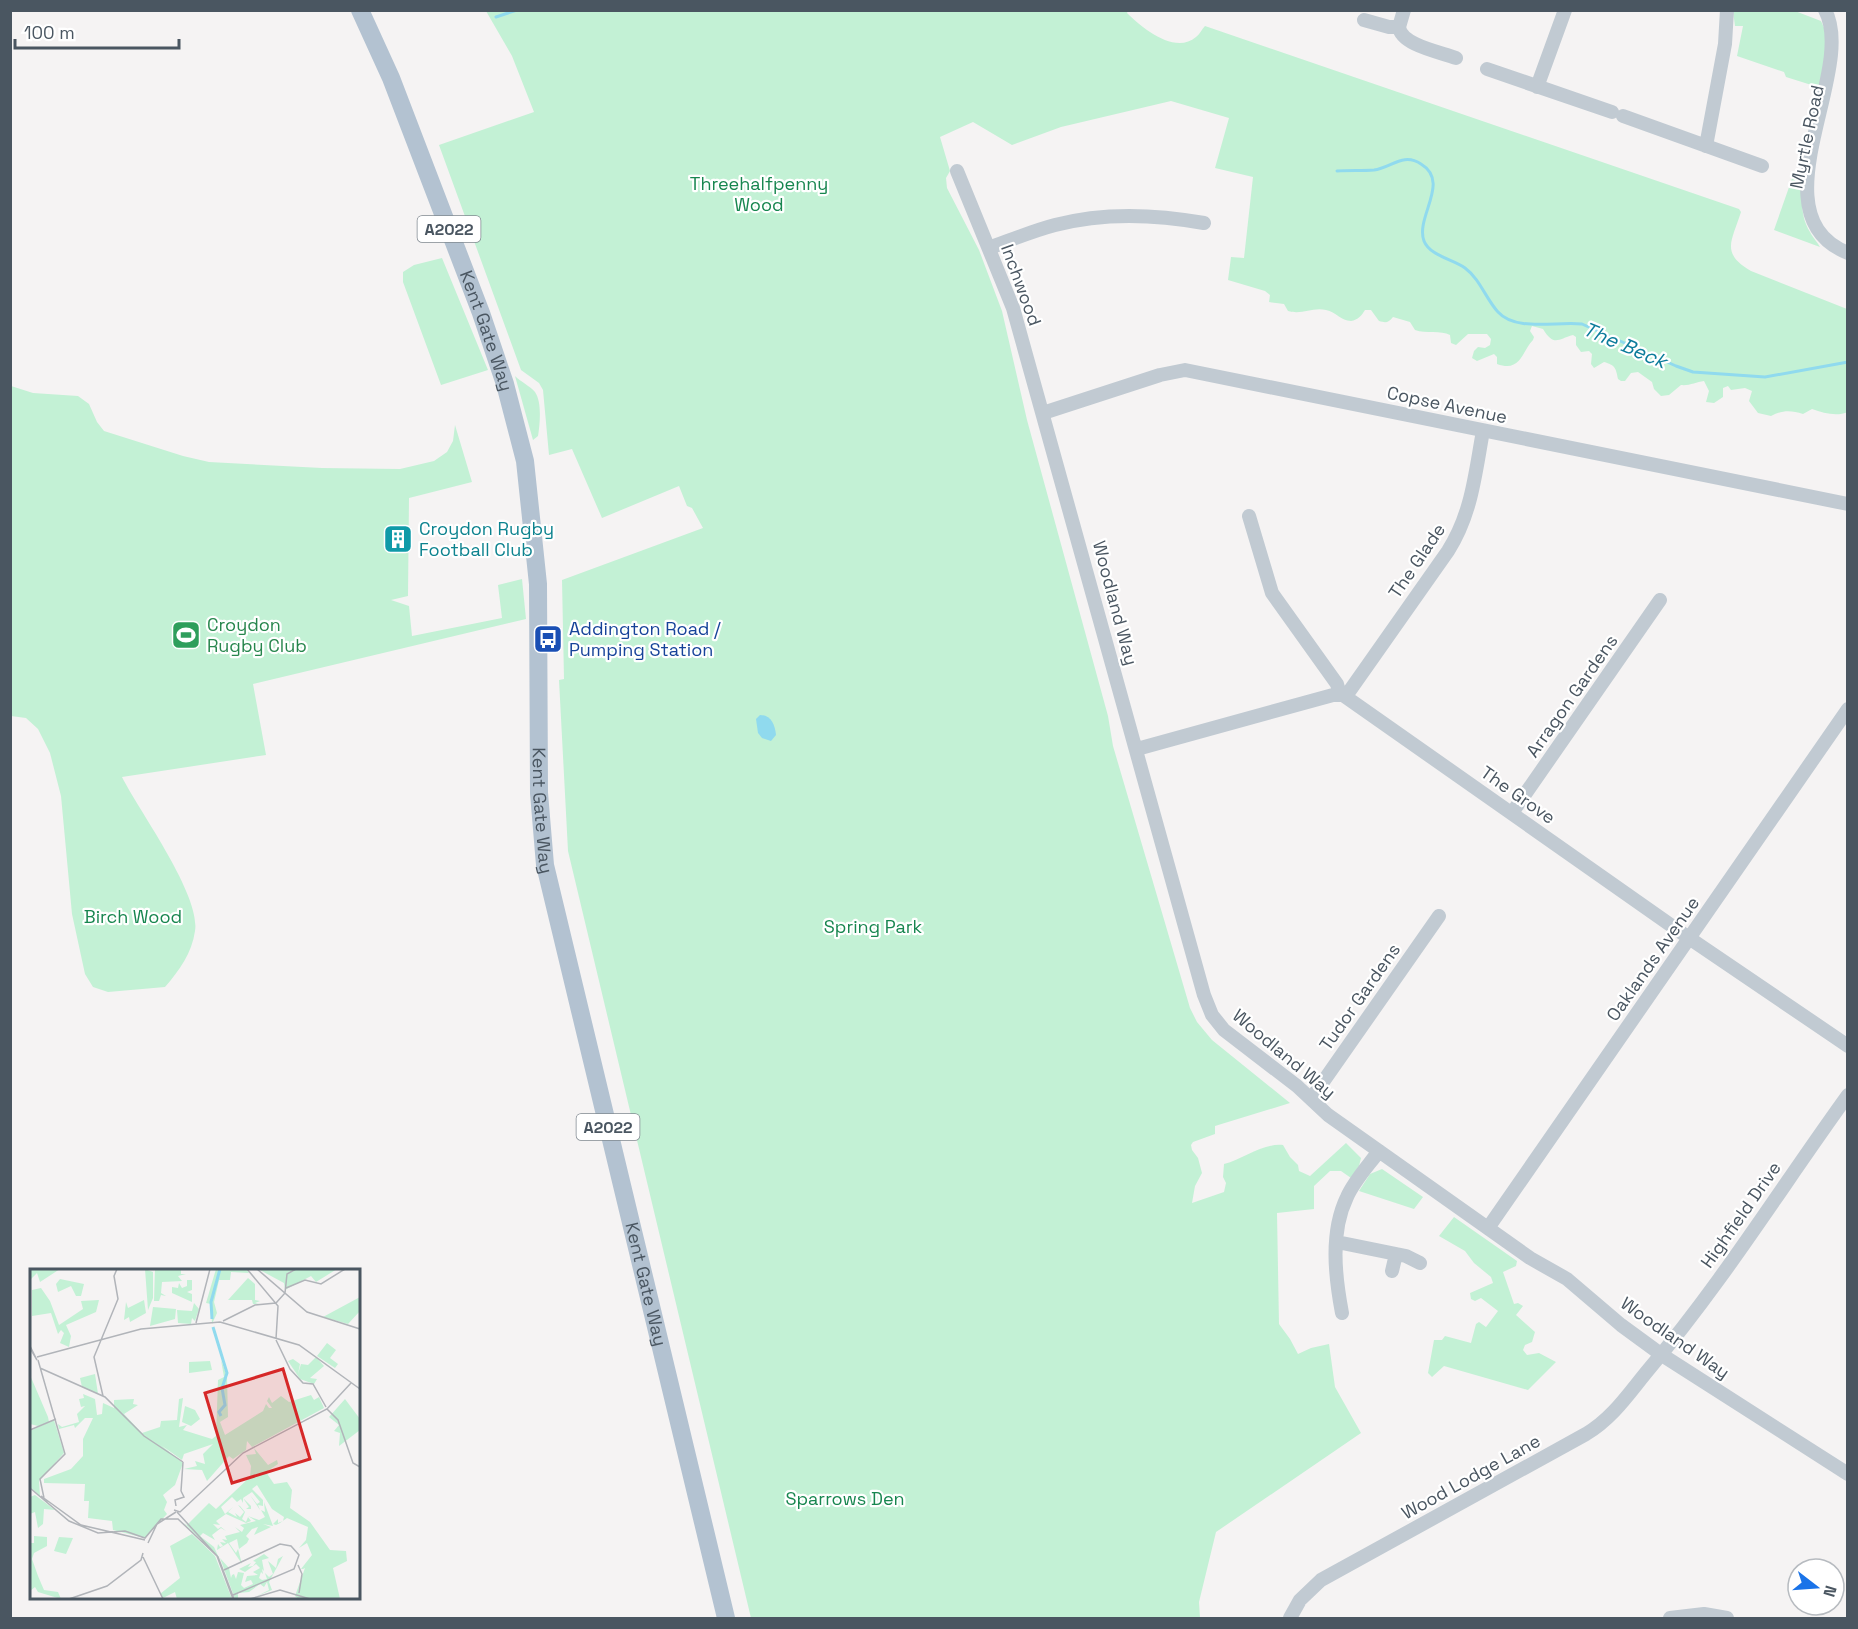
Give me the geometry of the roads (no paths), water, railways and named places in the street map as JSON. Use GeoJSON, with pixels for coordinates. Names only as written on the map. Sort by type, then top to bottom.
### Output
{"type":"FeatureCollection","features":[{"type":"Feature","properties":{"kind":"main road","name":"Kent Gate Way"},"geometry":{"type":"LineString","coordinates":[[360,10],[391,78],[481,312],[505,384],[525,461],[538,584],[539,794],[545,865],[726,1618]]}},
{"type":"Feature","properties":{"kind":"street"},"geometry":{"type":"LineString","coordinates":[[1404,10],[1399,27],[1401,36],[1408,41],[1456,58]]}},
{"type":"Feature","properties":{"kind":"street"},"geometry":{"type":"LineString","coordinates":[[1537,87],[1565,10]]}},
{"type":"Feature","properties":{"kind":"street"},"geometry":{"type":"LineString","coordinates":[[1706,146],[1725,44],[1726,10]]}},
{"type":"Feature","properties":{"kind":"street","name":"Myrtle Road"},"geometry":{"type":"LineString","coordinates":[[1831,15],[1839,35],[1840,59],[1814,181],[1812,208],[1815,222],[1823,234],[1846,252]]}},
{"type":"Feature","properties":{"kind":"street"},"geometry":{"type":"LineString","coordinates":[[1364,20],[1379,25],[1399,27]]}},
{"type":"Feature","properties":{"kind":"street"},"geometry":{"type":"LineString","coordinates":[[1487,69],[1762,166]]}},
{"type":"Feature","properties":{"kind":"street","name":"Inchwood"},"geometry":{"type":"LineString","coordinates":[[957,171],[1013,308],[1043,413]]}},
{"type":"Feature","properties":{"kind":"street"},"geometry":{"type":"LineString","coordinates":[[989,248],[1040,230],[1084,219],[1135,216],[1196,217]]}},
{"type":"Feature","properties":{"kind":"street","name":"Copse Avenue"},"geometry":{"type":"LineString","coordinates":[[1043,413],[1160,375],[1185,370],[1848,504]]}},
{"type":"Feature","properties":{"kind":"street","name":"Woodland Way"},"geometry":{"type":"LineString","coordinates":[[1043,413],[1209,1009],[1224,1030],[1328,1115],[1530,1258],[1567,1279],[1621,1325],[1662,1355],[1848,1474]]}},
{"type":"Feature","properties":{"kind":"street","name":"The Glade"},"geometry":{"type":"LineString","coordinates":[[1343,696],[1462,528],[1469,506],[1483,431]]}},
{"type":"Feature","properties":{"kind":"street"},"geometry":{"type":"LineString","coordinates":[[1137,749],[1343,696],[1337,684],[1272,593],[1249,516]]}},
{"type":"Feature","properties":{"kind":"street","name":"Arragon Gardens"},"geometry":{"type":"LineString","coordinates":[[1512,813],[1660,600]]}},
{"type":"Feature","properties":{"kind":"street","name":"The Grove"},"geometry":{"type":"LineString","coordinates":[[1343,696],[1689,938],[1848,1046]]}},
{"type":"Feature","properties":{"kind":"street","name":"Oaklands Avenue"},"geometry":{"type":"LineString","coordinates":[[1488,1228],[1848,710]]}},
{"type":"Feature","properties":{"kind":"street","name":"Tudor Gardens"},"geometry":{"type":"LineString","coordinates":[[1311,1099],[1439,916]]}},
{"type":"Feature","properties":{"kind":"street","name":"Highfield Drive"},"geometry":{"type":"LineString","coordinates":[[1662,1355],[1722,1276],[1848,1095]]}},
{"type":"Feature","properties":{"kind":"street"},"geometry":{"type":"LineString","coordinates":[[1342,1312],[1335,1269],[1337,1242],[1346,1198],[1378,1151]]}},
{"type":"Feature","properties":{"kind":"street"},"geometry":{"type":"LineString","coordinates":[[1337,1242],[1396,1254],[1420,1263]]}},
{"type":"Feature","properties":{"kind":"street"},"geometry":{"type":"LineString","coordinates":[[1392,1271],[1396,1254]]}},
{"type":"Feature","properties":{"kind":"street","name":"Wood Lodge Lane"},"geometry":{"type":"LineString","coordinates":[[1290,1618],[1300,1600],[1321,1580],[1596,1428],[1613,1414],[1662,1355]]}},
{"type":"Feature","properties":{"kind":"street"},"geometry":{"type":"LineString","coordinates":[[1670,1618],[1704,1614],[1727,1618]]}},
{"type":"Feature","properties":{"kind":"water"},"geometry":{"type":"Polygon","coordinates":[[[760,715],[770,719],[773,724],[776,735],[771,741],[762,738],[758,733],[756,719],[760,715]]]}},
{"type":"Feature","properties":{"kind":"waterway"},"geometry":{"type":"LineString","coordinates":[[496,17],[517,10]]}},
{"type":"Feature","properties":{"kind":"waterway"},"geometry":{"type":"LineString","coordinates":[[532,10],[538,10]]}},
{"type":"Feature","properties":{"kind":"waterway","name":"The Beck"},"geometry":{"type":"LineString","coordinates":[[1337,171],[1374,170],[1403,160],[1421,164],[1429,171],[1433,180],[1433,190],[1424,221],[1424,241],[1436,254],[1465,268],[1475,278],[1498,312],[1515,322],[1582,324],[1693,372],[1765,377],[1848,362]]}},
{"type":"Feature","properties":{"kind":"place","name":"Croydon Rugby Football Club"},"geometry":{"type":"Point","coordinates":[398,539]}},
{"type":"Feature","properties":{"kind":"place","name":"Croydon Rugby Club"},"geometry":{"type":"Point","coordinates":[186,635]}},
{"type":"Feature","properties":{"kind":"place","name":"Addington Road / Pumping Station"},"geometry":{"type":"Point","coordinates":[548,639]}},
{"type":"Feature","properties":{"kind":"park label","name":"Threehalfpenny Wood"},"geometry":{"type":"Point","coordinates":[759,194]}},
{"type":"Feature","properties":{"kind":"park label","name":"Birch Wood"},"geometry":{"type":"Point","coordinates":[133,917]}},
{"type":"Feature","properties":{"kind":"park label","name":"Spring Park"},"geometry":{"type":"Point","coordinates":[873,927]}},
{"type":"Feature","properties":{"kind":"park label","name":"Sparrows Den"},"geometry":{"type":"Point","coordinates":[845,1499]}}]}
